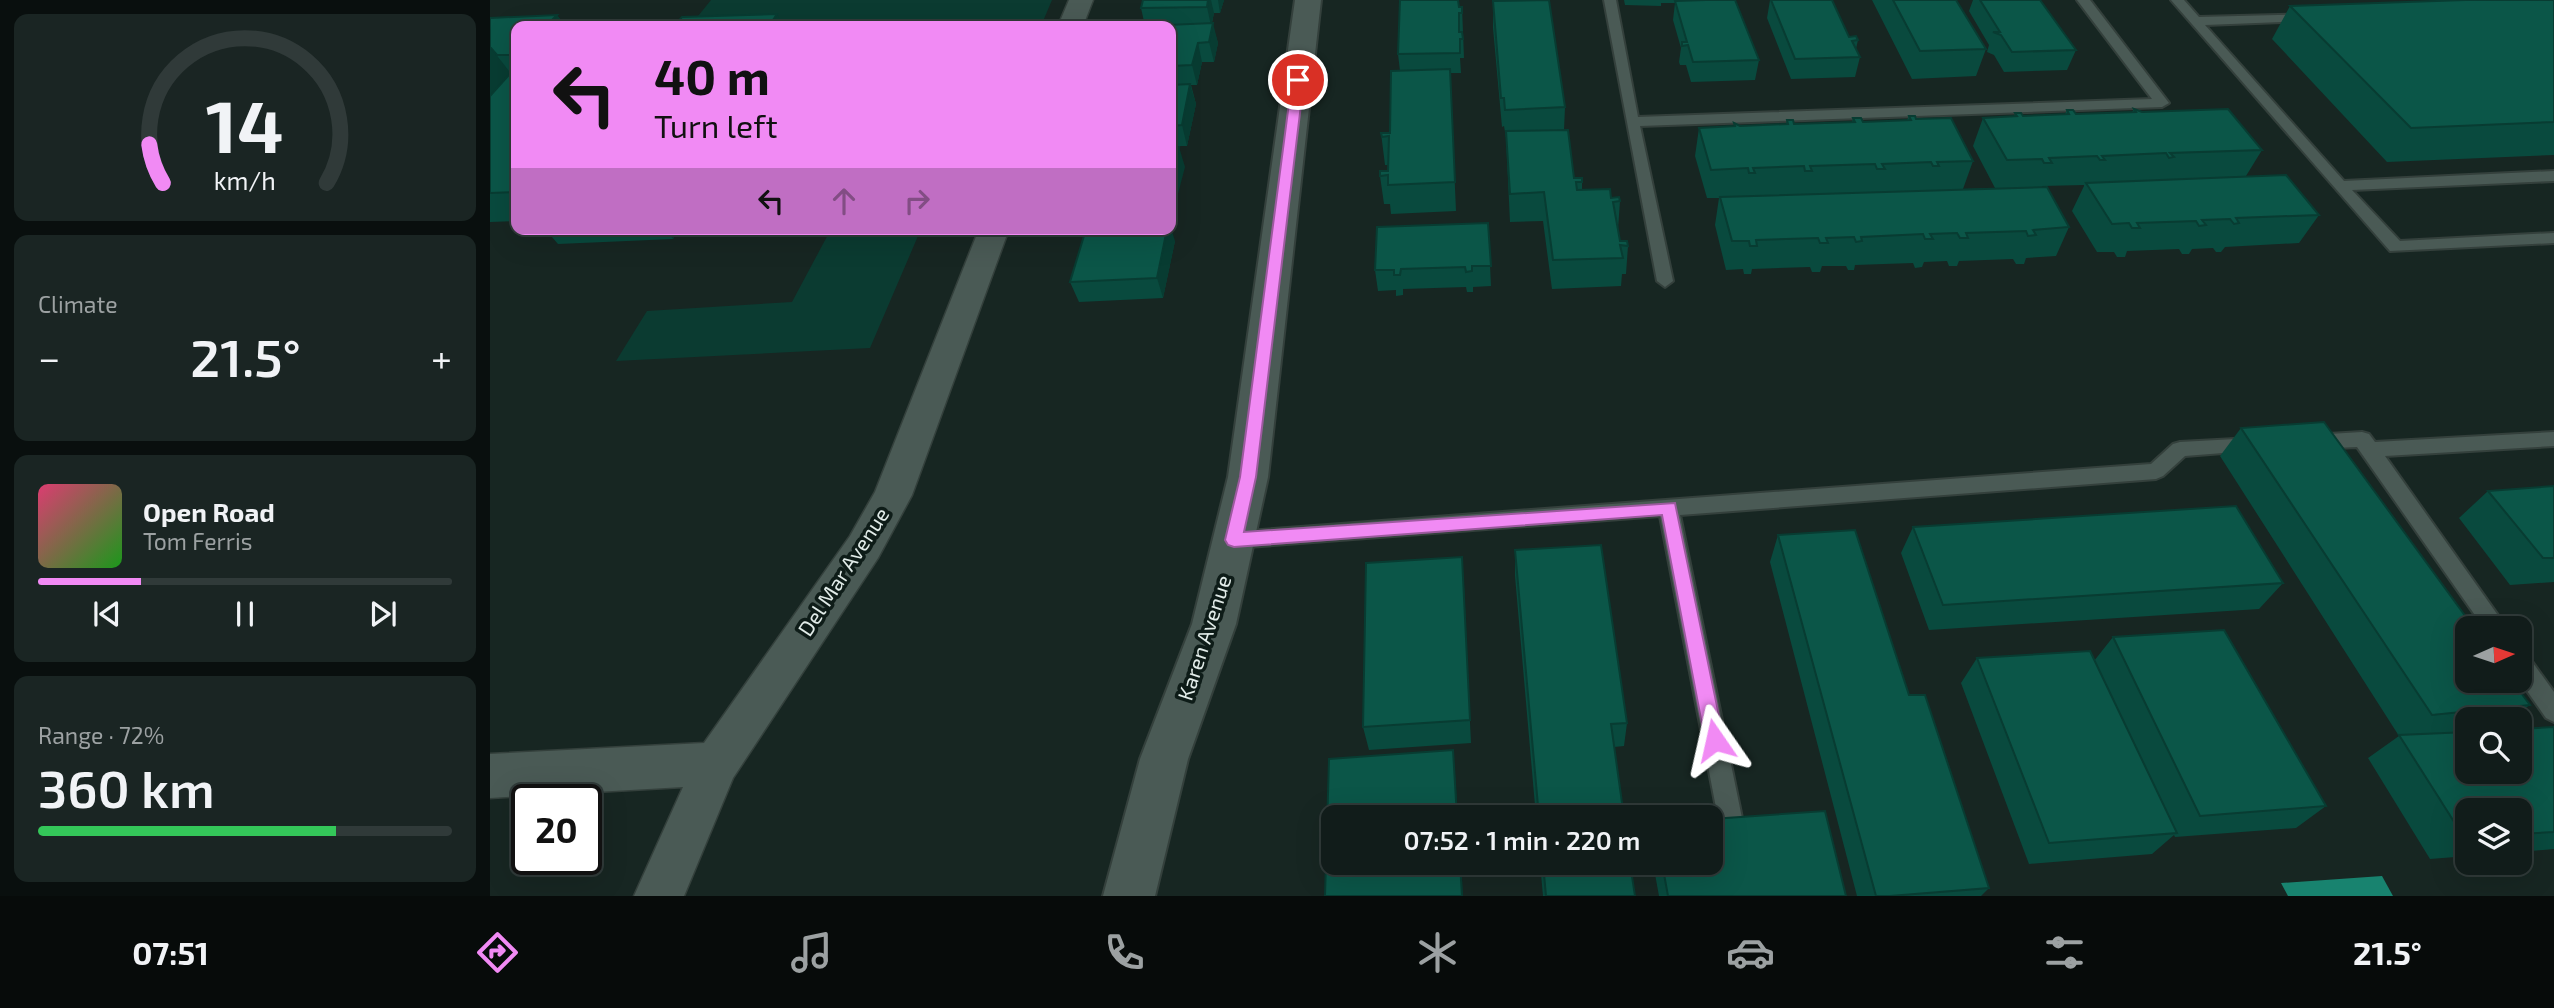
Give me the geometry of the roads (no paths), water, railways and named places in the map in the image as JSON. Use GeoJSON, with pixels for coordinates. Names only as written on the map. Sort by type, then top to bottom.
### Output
{"type":"FeatureCollection","features":[{"type":"Feature","properties":{"kind":"street"},"geometry":{"type":"LineString","coordinates":[[1073,21],[1081,0]]}},
{"type":"Feature","properties":{"kind":"street","name":"Karen Avenue"},"geometry":{"type":"LineString","coordinates":[[1129,896],[1164,759],[1214,624],[1248,477],[1308,0]]}},
{"type":"Feature","properties":{"kind":"street","name":"Del Mar Avenue"},"geometry":{"type":"LineString","coordinates":[[659,896],[716,764],[864,547],[893,495],[992,235]]}},
{"type":"Feature","properties":{"kind":"street"},"geometry":{"type":"LineString","coordinates":[[490,776],[716,764]]}},
{"type":"Feature","properties":{"kind":"lane"},"geometry":{"type":"LineString","coordinates":[[1610,0],[1665,281]]}},
{"type":"Feature","properties":{"kind":"lane"},"geometry":{"type":"LineString","coordinates":[[1632,122],[2162,103],[2082,0]]}},
{"type":"Feature","properties":{"kind":"lane"},"geometry":{"type":"LineString","coordinates":[[2178,0],[2396,247],[2554,238]]}},
{"type":"Feature","properties":{"kind":"lane"},"geometry":{"type":"LineString","coordinates":[[2195,21],[2319,16]]}},
{"type":"Feature","properties":{"kind":"lane"},"geometry":{"type":"LineString","coordinates":[[2340,186],[2554,176]]}},
{"type":"Feature","properties":{"kind":"lane"},"geometry":{"type":"LineString","coordinates":[[2297,443],[2362,439],[2488,616]]}},
{"type":"Feature","properties":{"kind":"lane"},"geometry":{"type":"LineString","coordinates":[[2370,450],[2554,439]]}},
{"type":"Feature","properties":{"kind":"lane"},"geometry":{"type":"LineString","coordinates":[[1234,540],[2156,471],[2180,449],[2271,444]]}},
{"type":"Feature","properties":{"kind":"lane"},"geometry":{"type":"LineString","coordinates":[[1669,508],[1730,818]]}},
{"type":"Feature","properties":{"kind":"lane"},"geometry":{"type":"LineString","coordinates":[[2532,680],[2554,711]]}}]}
